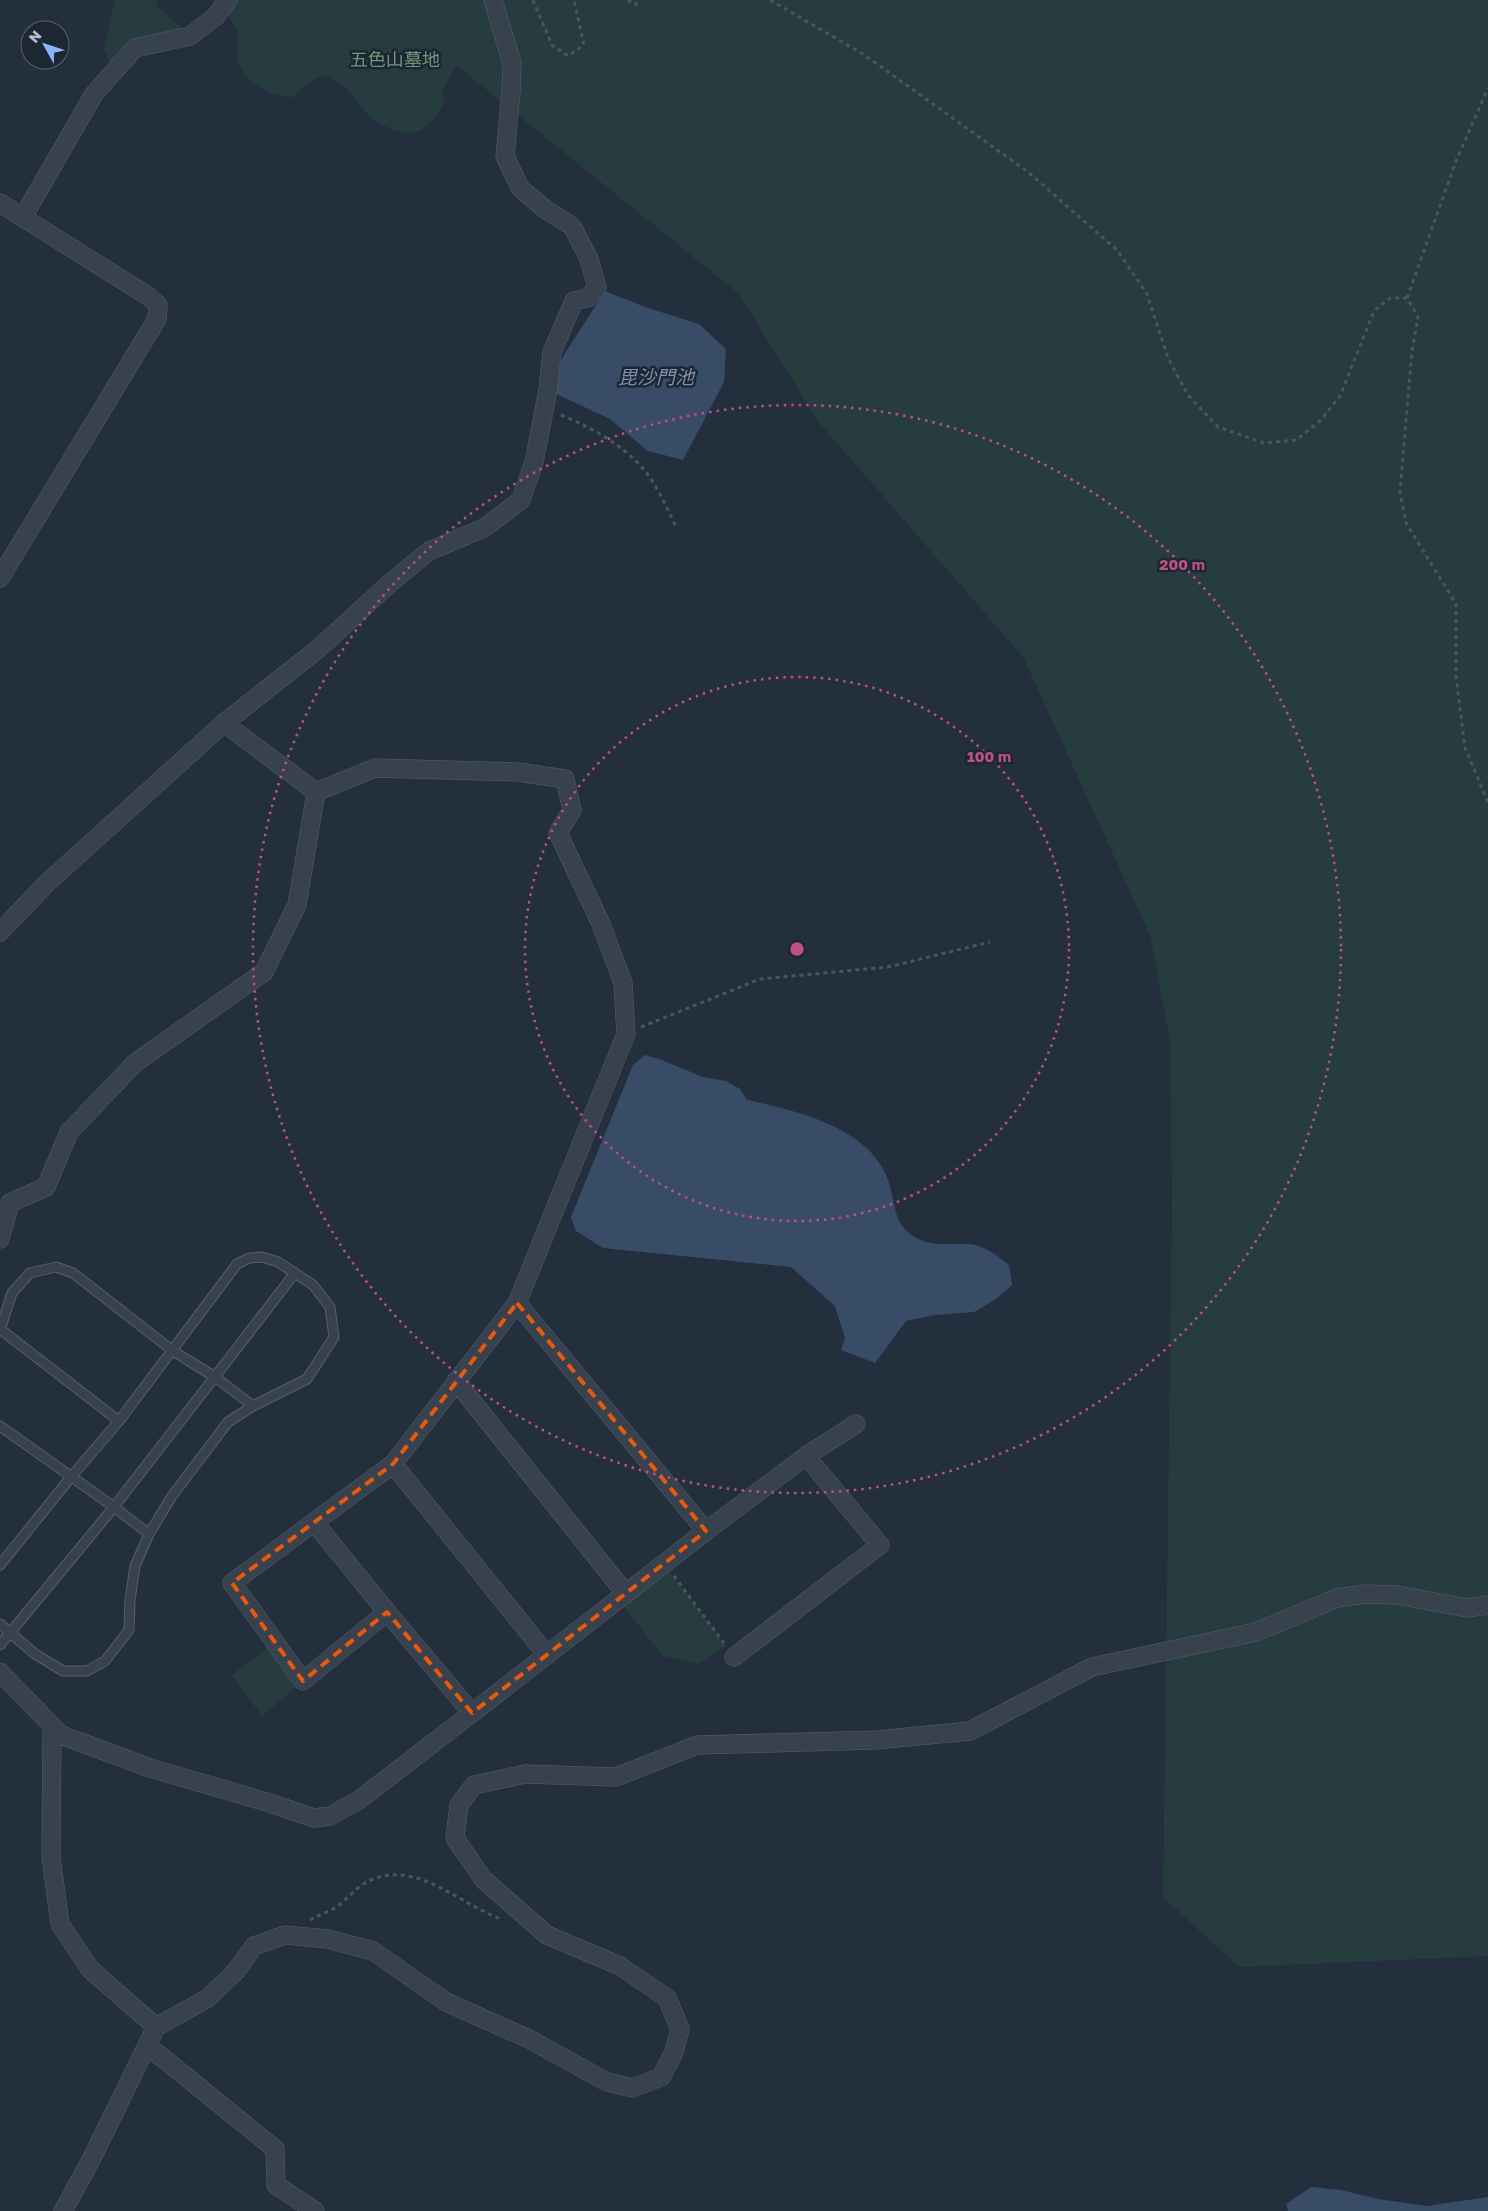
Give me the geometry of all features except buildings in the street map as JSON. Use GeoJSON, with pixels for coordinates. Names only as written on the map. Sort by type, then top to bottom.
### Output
{"type":"FeatureCollection","features":[{"type":"Feature","properties":{"kind":"street"},"geometry":{"type":"LineString","coordinates":[[23,216],[94,94],[135,48],[190,36],[216,16],[228,0]]}},
{"type":"Feature","properties":{"kind":"street"},"geometry":{"type":"LineString","coordinates":[[0,932],[48,882],[224,723],[318,649],[388,585],[429,551],[484,528],[520,500],[534,462],[552,352],[574,301],[588,298],[597,287],[590,259],[572,226],[546,210],[520,188],[505,156],[512,91],[512,63],[493,0]]}},
{"type":"Feature","properties":{"kind":"street"},"geometry":{"type":"LineString","coordinates":[[0,203],[148,296],[158,305],[157,319],[0,578]]}},
{"type":"Feature","properties":{"kind":"street"},"geometry":{"type":"LineString","coordinates":[[224,723],[316,792]]}},
{"type":"Feature","properties":{"kind":"street"},"geometry":{"type":"LineString","coordinates":[[316,792],[375,768],[518,772],[565,779],[572,810],[558,833],[602,924],[623,983],[626,1034],[517,1302],[393,1464],[232,1582],[303,1681],[387,1612]]}},
{"type":"Feature","properties":{"kind":"street"},"geometry":{"type":"LineString","coordinates":[[0,1240],[10,1203],[46,1187],[69,1132],[135,1063],[264,972],[297,905],[316,792]]}},
{"type":"Feature","properties":{"kind":"street"},"geometry":{"type":"LineString","coordinates":[[517,1302],[706,1531]]}},
{"type":"Feature","properties":{"kind":"street"},"geometry":{"type":"LineString","coordinates":[[456,1382],[626,1594]]}},
{"type":"Feature","properties":{"kind":"street"},"geometry":{"type":"LineString","coordinates":[[0,1672],[61,1735],[150,1768],[270,1803],[314,1818],[330,1816],[359,1800],[706,1531],[806,1456],[856,1424]]}},
{"type":"Feature","properties":{"kind":"street"},"geometry":{"type":"LineString","coordinates":[[734,1657],[880,1544],[806,1456]]}},
{"type":"Feature","properties":{"kind":"street"},"geometry":{"type":"LineString","coordinates":[[393,1464],[547,1655]]}},
{"type":"Feature","properties":{"kind":"street"},"geometry":{"type":"LineString","coordinates":[[314,1522],[472,1714]]}},
{"type":"Feature","properties":{"kind":"street"},"geometry":{"type":"LineString","coordinates":[[63,2211],[156,2027],[208,1998],[236,1971],[254,1946],[285,1936],[328,1939],[373,1951],[446,2002],[528,2039],[607,2082],[633,2088],[661,2077],[674,2052],[680,2029],[667,1998],[620,1966],[547,1935],[483,1879],[454,1838],[459,1805],[474,1784],[525,1774],[616,1777],[697,1746],[876,1740],[970,1731],[1092,1667],[1256,1632],[1337,1598],[1366,1594],[1397,1595],[1467,1608],[1488,1605]]}},
{"type":"Feature","properties":{"kind":"street"},"geometry":{"type":"LineString","coordinates":[[52,1727],[51,1857],[60,1924],[90,1969],[156,2027]]}},
{"type":"Feature","properties":{"kind":"street"},"geometry":{"type":"LineString","coordinates":[[148,2046],[274,2149],[276,2185],[315,2211]]}},
{"type":"Feature","properties":{"kind":"lane"},"geometry":{"type":"LineString","coordinates":[[0,1624],[35,1654],[63,1672],[87,1671],[105,1661],[129,1630],[130,1600],[135,1566],[149,1534],[172,1496],[228,1422],[254,1406],[307,1379],[334,1337],[330,1307],[313,1285],[278,1262],[262,1257],[249,1258],[237,1264],[120,1421],[1,1562]]}},
{"type":"Feature","properties":{"kind":"lane"},"geometry":{"type":"LineString","coordinates":[[120,1421],[0,1330],[12,1293],[30,1272],[56,1266],[73,1273],[173,1351],[215,1377],[254,1406]]}},
{"type":"Feature","properties":{"kind":"lane"},"geometry":{"type":"LineString","coordinates":[[0,1645],[114,1507],[295,1273]]}},
{"type":"Feature","properties":{"kind":"lane"},"geometry":{"type":"LineString","coordinates":[[0,1426],[149,1534]]}},
{"type":"Feature","properties":{"kind":"path"},"geometry":{"type":"LineString","coordinates":[[533,0],[552,45],[568,56],[584,45],[574,0]]}},
{"type":"Feature","properties":{"kind":"path"},"geometry":{"type":"LineString","coordinates":[[628,0],[635,4],[641,0]]}},
{"type":"Feature","properties":{"kind":"path"},"geometry":{"type":"LineString","coordinates":[[770,0],[864,54],[1028,172],[1117,250],[1147,294],[1168,358],[1188,395],[1218,427],[1264,443],[1296,440],[1320,421],[1340,396],[1374,310],[1390,298],[1407,298]]}},
{"type":"Feature","properties":{"kind":"path"},"geometry":{"type":"LineString","coordinates":[[1488,88],[1456,161],[1407,298],[1418,317],[1412,351],[1400,492],[1406,523],[1456,604],[1456,676],[1465,748],[1488,802]]}},
{"type":"Feature","properties":{"kind":"path"},"geometry":{"type":"LineString","coordinates":[[544,408],[581,423],[615,444],[638,462],[660,494],[677,529]]}},
{"type":"Feature","properties":{"kind":"path"},"geometry":{"type":"LineString","coordinates":[[626,1034],[760,979],[888,967],[990,942]]}},
{"type":"Feature","properties":{"kind":"path"},"geometry":{"type":"LineString","coordinates":[[664,1564],[734,1657]]}},
{"type":"Feature","properties":{"kind":"path"},"geometry":{"type":"LineString","coordinates":[[302,1922],[337,1906],[365,1883],[393,1874],[419,1877],[475,1908],[506,1921]]}},
{"type":"Feature","properties":{"kind":"highlighted area"},"geometry":{"type":"Polygon","coordinates":[[[517,1303],[706,1531],[472,1713],[387,1612],[303,1681],[232,1583],[393,1464],[517,1303]]]}},
{"type":"Feature","properties":{"kind":"green space"},"geometry":{"type":"Polygon","coordinates":[[[115,0],[157,0],[156,5],[190,36],[135,48],[114,72],[104,49],[115,0]]]}},
{"type":"Feature","properties":{"kind":"green space","name":"五色山墓地"},"geometry":{"type":"Polygon","coordinates":[[[211,0],[1488,0],[1488,1956],[1239,1967],[1163,1897],[1172,1204],[1170,1041],[1150,935],[1023,657],[817,420],[738,293],[456,65],[442,92],[445,98],[444,102],[434,119],[417,132],[401,132],[378,123],[342,85],[325,76],[311,81],[293,97],[276,94],[260,87],[246,76],[241,69],[238,61],[237,34],[233,22],[211,0]]]}},
{"type":"Feature","properties":{"kind":"green space"},"geometry":{"type":"Polygon","coordinates":[[[664,1564],[726,1646],[698,1664],[663,1656],[618,1600],[664,1564]]]}},
{"type":"Feature","properties":{"kind":"green space"},"geometry":{"type":"Polygon","coordinates":[[[275,1642],[303,1681],[262,1716],[232,1675],[275,1642]]]}},
{"type":"Feature","properties":{"kind":"water","name":"毘沙門池"},"geometry":{"type":"Polygon","coordinates":[[[605,291],[645,307],[699,324],[726,349],[724,382],[683,460],[648,451],[610,419],[552,392],[562,358],[605,291]]]}},
{"type":"Feature","properties":{"kind":"water"},"geometry":{"type":"Polygon","coordinates":[[[645,1055],[703,1077],[726,1081],[740,1089],[747,1100],[806,1115],[845,1132],[862,1144],[876,1158],[889,1183],[897,1216],[906,1230],[920,1240],[934,1244],[969,1244],[985,1249],[1009,1265],[1012,1285],[996,1299],[974,1312],[935,1315],[906,1321],[875,1363],[841,1350],[845,1338],[835,1306],[791,1267],[603,1248],[576,1231],[571,1217],[633,1065],[645,1055]]]}},
{"type":"Feature","properties":{"kind":"water"},"geometry":{"type":"Polygon","coordinates":[[[1311,2187],[1341,2190],[1378,2199],[1427,2206],[1488,2197],[1488,2211],[1288,2211],[1286,2204],[1311,2187]]]}}]}
